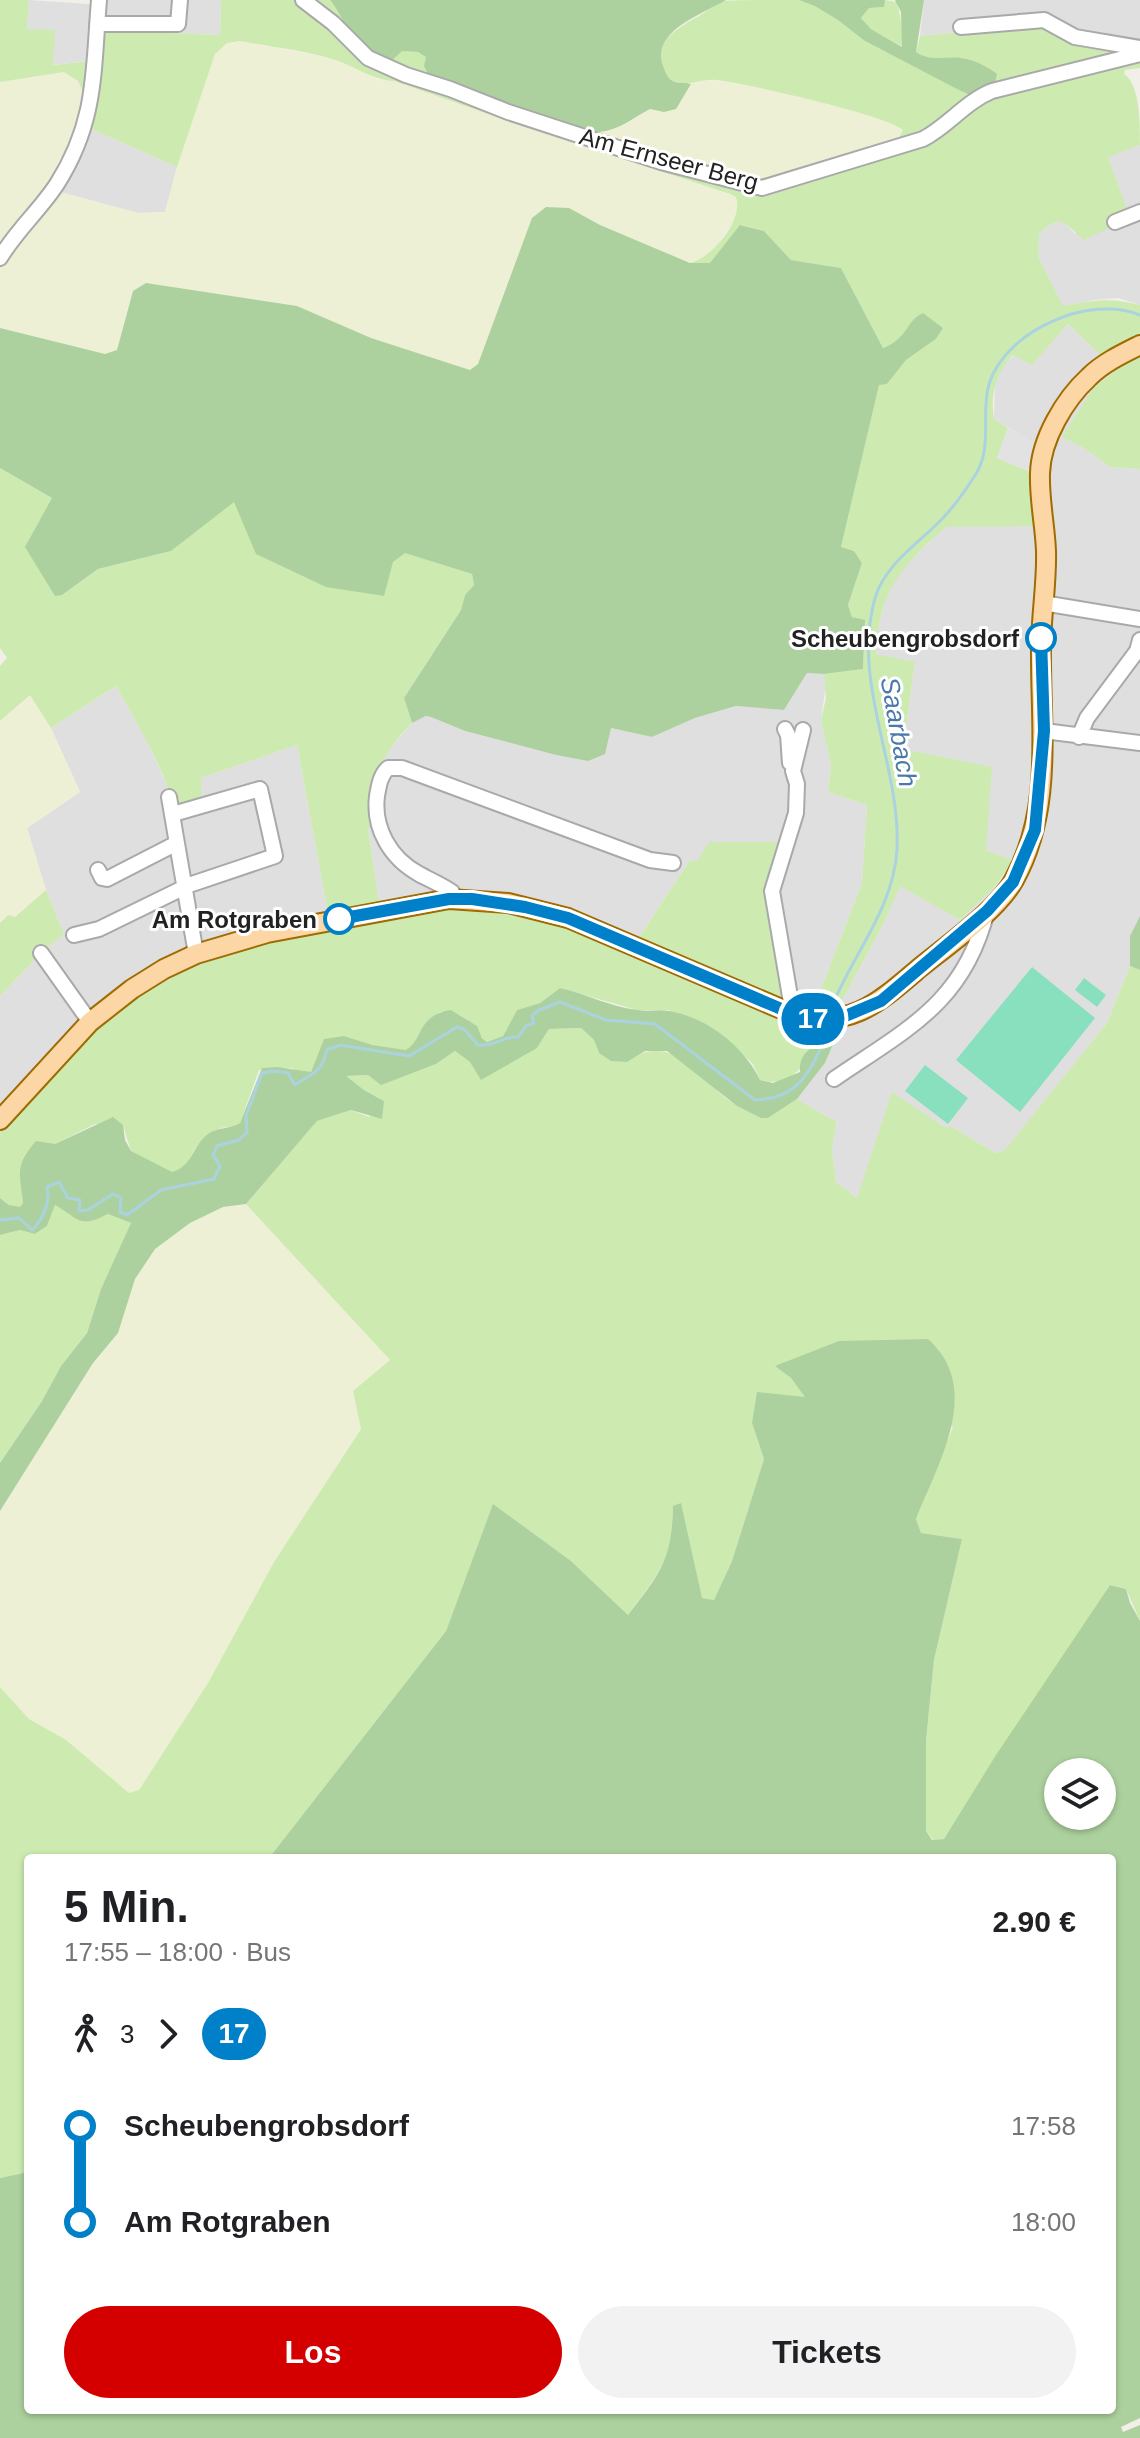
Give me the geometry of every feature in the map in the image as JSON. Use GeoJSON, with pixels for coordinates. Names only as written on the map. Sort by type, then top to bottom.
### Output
{"type":"FeatureCollection","features":[{"type":"Feature","properties":{"kind":"main road"},"geometry":{"type":"LineString","coordinates":[[0,1120],[90,1022],[164,969],[196,954],[267,933],[455,899],[508,903],[568,918],[793,1014],[823,1020],[843,1017],[881,1001],[987,911],[1013,882],[1035,830],[1044,731],[1041,683],[1046,553],[1040,470],[1045,445],[1070,400],[1088,377],[1140,345]]}},
{"type":"Feature","properties":{"kind":"street"},"geometry":{"type":"LineString","coordinates":[[0,258],[56,185],[85,129],[95,67],[99,0]]}},
{"type":"Feature","properties":{"kind":"street"},"geometry":{"type":"LineString","coordinates":[[97,24],[178,24],[180,0]]}},
{"type":"Feature","properties":{"kind":"street","name":"Am Ernseer Berg"},"geometry":{"type":"LineString","coordinates":[[303,0],[333,23],[368,58],[406,75],[661,162],[762,188],[923,139],[938,132],[978,96],[1140,51]]}},
{"type":"Feature","properties":{"kind":"street","name":"Am Ernseer Berg"},"geometry":{"type":"LineString","coordinates":[[961,27],[1044,20],[1075,37],[1140,51]]}},
{"type":"Feature","properties":{"kind":"street"},"geometry":{"type":"LineString","coordinates":[[1115,222],[1140,212]]}},
{"type":"Feature","properties":{"kind":"street"},"geometry":{"type":"LineString","coordinates":[[1043,603],[1140,619]]}},
{"type":"Feature","properties":{"kind":"street"},"geometry":{"type":"LineString","coordinates":[[1079,737],[1087,718],[1137,651],[1140,640]]}},
{"type":"Feature","properties":{"kind":"street"},"geometry":{"type":"LineString","coordinates":[[785,729],[797,784],[796,813],[772,891],[793,1014]]}},
{"type":"Feature","properties":{"kind":"street"},"geometry":{"type":"LineString","coordinates":[[793,771],[803,730]]}},
{"type":"Feature","properties":{"kind":"street"},"geometry":{"type":"LineString","coordinates":[[1044,731],[1140,743]]}},
{"type":"Feature","properties":{"kind":"street"},"geometry":{"type":"LineString","coordinates":[[455,899],[452,892],[416,873],[382,837],[376,804],[380,778],[388,768],[402,768],[650,860],[673,863]]}},
{"type":"Feature","properties":{"kind":"street"},"geometry":{"type":"LineString","coordinates":[[74,935],[99,929],[183,888],[275,856],[260,789],[173,814]]}},
{"type":"Feature","properties":{"kind":"street"},"geometry":{"type":"LineString","coordinates":[[169,797],[196,954]]}},
{"type":"Feature","properties":{"kind":"street"},"geometry":{"type":"LineString","coordinates":[[98,870],[102,878],[107,879],[177,843]]}},
{"type":"Feature","properties":{"kind":"street"},"geometry":{"type":"LineString","coordinates":[[834,1079],[923,1019],[951,991],[979,941],[987,911]]}},
{"type":"Feature","properties":{"kind":"street"},"geometry":{"type":"LineString","coordinates":[[41,953],[90,1022]]}},
{"type":"Feature","properties":{"kind":"shaded area"},"geometry":{"type":"Polygon","coordinates":[[[29,0],[102,5],[103,0],[221,0],[220,35],[101,30],[89,61],[52,65],[27,29],[29,0]]]}},
{"type":"Feature","properties":{"kind":"shaded area"},"geometry":{"type":"Polygon","coordinates":[[[924,0],[1140,0],[1140,50],[1043,24],[920,36],[924,0]]]}},
{"type":"Feature","properties":{"kind":"shaded area"},"geometry":{"type":"Polygon","coordinates":[[[89,128],[177,167],[165,212],[138,213],[60,192],[89,128]]]}},
{"type":"Feature","properties":{"kind":"shaded area"},"geometry":{"type":"Polygon","coordinates":[[[1140,145],[1140,305],[1118,298],[1063,307],[1038,256],[1039,234],[1058,221],[1075,234],[1108,156],[1140,145]]]}},
{"type":"Feature","properties":{"kind":"shaded area"},"geometry":{"type":"Polygon","coordinates":[[[1068,324],[1116,369],[1093,388],[1063,437],[1110,467],[1140,469],[1140,916],[1130,936],[1130,966],[1107,1023],[1006,1150],[996,1153],[950,1126],[857,1198],[836,1182],[832,1148],[837,1122],[797,1099],[825,1063],[834,1042],[837,1010],[885,921],[900,885],[960,920],[995,887],[1012,860],[986,850],[944,759],[903,749],[915,663],[876,654],[877,631],[888,590],[903,568],[946,526],[1034,526],[1031,472],[1036,444],[994,419],[995,384],[1003,366],[1014,355],[1032,364],[1068,324]]]}},
{"type":"Feature","properties":{"kind":"shaded area"},"geometry":{"type":"Polygon","coordinates":[[[1008,428],[1036,443],[1031,472],[997,458],[1008,428]]]}},
{"type":"Feature","properties":{"kind":"shaded area"},"geometry":{"type":"Polygon","coordinates":[[[807,673],[824,674],[826,684],[821,720],[831,765],[828,792],[867,805],[862,883],[813,1010],[787,1005],[697,862],[690,860],[636,942],[382,905],[368,828],[375,781],[385,754],[412,723],[426,716],[432,717],[465,731],[588,761],[611,728],[652,737],[695,718],[737,706],[784,710],[807,673]]]}},
{"type":"Feature","properties":{"kind":"shaded area"},"geometry":{"type":"Polygon","coordinates":[[[116,686],[143,733],[176,810],[201,778],[297,745],[328,913],[0,1127],[0,996],[43,951],[64,934],[46,890],[27,828],[80,792],[51,728],[116,686]]]}},
{"type":"Feature","properties":{"kind":"green space"},"geometry":{"type":"Polygon","coordinates":[[[0,0],[29,0],[27,29],[55,30],[53,65],[100,60],[101,30],[220,35],[221,0],[330,0],[347,27],[402,51],[418,52],[578,129],[599,132],[616,141],[717,167],[734,176],[765,178],[787,175],[899,138],[903,130],[872,117],[814,100],[716,80],[682,83],[671,79],[661,63],[662,46],[682,26],[725,1],[798,0],[816,5],[843,21],[865,41],[970,95],[995,83],[959,58],[932,58],[916,52],[920,36],[1043,24],[1140,50],[1140,68],[1125,70],[1124,74],[1136,95],[1140,145],[1108,157],[1130,218],[1084,240],[1058,221],[1039,234],[1038,256],[1063,306],[1102,300],[1140,305],[1140,469],[1110,467],[1062,437],[1093,388],[1116,370],[1068,324],[1032,365],[1013,355],[998,377],[994,393],[994,419],[1008,428],[997,458],[1031,472],[1034,526],[946,527],[904,568],[887,597],[878,632],[876,654],[915,662],[903,749],[992,767],[986,850],[1013,860],[995,887],[960,920],[900,886],[885,921],[837,1010],[836,1028],[809,1026],[816,1045],[794,1074],[779,1081],[760,1080],[753,1064],[731,1043],[668,1010],[637,1010],[560,988],[540,1003],[517,1010],[503,1036],[487,1042],[461,1016],[440,1012],[413,1046],[406,1050],[324,1040],[311,1072],[291,1068],[259,1070],[240,1123],[212,1133],[198,1145],[186,1164],[171,1173],[131,1151],[123,1125],[95,1124],[55,1144],[22,1191],[20,1208],[0,1198],[0,1127],[92,1029],[169,972],[328,913],[297,745],[201,778],[202,802],[176,810],[157,762],[116,686],[51,728],[30,695],[0,721],[0,666],[7,658],[0,648],[0,468],[52,498],[62,595],[98,569],[171,551],[234,501],[393,562],[404,552],[472,574],[474,585],[465,595],[461,610],[404,698],[412,723],[384,759],[377,781],[375,826],[368,828],[382,905],[461,893],[636,942],[690,860],[697,861],[709,842],[782,842],[768,889],[787,1004],[813,1010],[862,883],[867,805],[828,792],[831,765],[821,720],[826,698],[824,674],[863,669],[865,621],[852,617],[848,605],[862,563],[854,551],[841,547],[879,384],[887,384],[906,360],[936,339],[943,328],[923,314],[917,316],[899,341],[883,348],[841,268],[791,260],[764,231],[741,225],[710,264],[690,263],[708,254],[731,227],[737,206],[736,197],[730,194],[394,81],[377,78],[329,58],[240,41],[227,43],[215,54],[177,167],[89,128],[0,268],[0,245],[51,183],[82,111],[84,94],[78,81],[64,72],[0,82],[0,0]]]}},
{"type":"Feature","properties":{"kind":"green space"},"geometry":{"type":"Polygon","coordinates":[[[330,0],[726,0],[681,25],[664,43],[661,54],[668,76],[675,82],[691,84],[676,109],[664,112],[650,109],[620,126],[600,132],[584,131],[540,119],[429,76],[424,66],[426,57],[418,52],[402,51],[389,63],[357,39],[330,0]]]}},
{"type":"Feature","properties":{"kind":"green space"},"geometry":{"type":"Polygon","coordinates":[[[799,0],[885,0],[884,7],[869,8],[861,18],[871,29],[902,47],[901,12],[895,0],[924,0],[916,52],[927,57],[961,58],[976,62],[997,74],[995,83],[970,95],[865,41],[838,20],[799,0]]]}},
{"type":"Feature","properties":{"kind":"green space"},"geometry":{"type":"Polygon","coordinates":[[[885,0],[897,2],[903,47],[871,29],[861,18],[869,8],[883,7],[885,0]]]}},
{"type":"Feature","properties":{"kind":"green space"},"geometry":{"type":"Polygon","coordinates":[[[240,41],[330,58],[360,69],[378,80],[394,81],[729,194],[736,197],[739,207],[736,217],[712,252],[700,261],[690,263],[600,225],[569,208],[478,364],[470,370],[371,338],[297,306],[133,291],[117,350],[105,355],[0,328],[0,268],[60,192],[138,213],[165,212],[215,54],[227,43],[240,41]]]}},
{"type":"Feature","properties":{"kind":"green space"},"geometry":{"type":"Polygon","coordinates":[[[64,71],[78,81],[84,94],[82,111],[51,183],[0,245],[0,82],[64,71]]]}},
{"type":"Feature","properties":{"kind":"green space"},"geometry":{"type":"Polygon","coordinates":[[[704,80],[752,84],[879,118],[899,126],[902,135],[823,164],[765,178],[734,176],[600,134],[627,124],[650,109],[676,109],[691,84],[704,80]]]}},
{"type":"Feature","properties":{"kind":"green space"},"geometry":{"type":"Polygon","coordinates":[[[546,207],[569,208],[600,225],[690,263],[710,263],[740,225],[764,231],[791,260],[841,268],[883,348],[898,339],[923,313],[943,328],[936,339],[906,360],[887,384],[879,385],[841,547],[854,551],[862,563],[848,605],[852,617],[865,620],[863,669],[807,673],[784,710],[736,706],[695,718],[652,737],[611,728],[605,754],[588,761],[465,731],[431,717],[426,716],[412,723],[404,698],[474,585],[472,574],[405,553],[393,562],[384,596],[326,587],[256,554],[234,502],[171,551],[98,569],[62,595],[55,596],[25,547],[52,498],[0,468],[0,328],[105,354],[117,350],[133,291],[146,283],[297,306],[371,338],[470,370],[478,364],[532,218],[546,207]]]}},
{"type":"Feature","properties":{"kind":"green space"},"geometry":{"type":"Polygon","coordinates":[[[30,694],[51,728],[80,792],[27,828],[46,890],[15,917],[0,923],[0,721],[30,694]]]}},
{"type":"Feature","properties":{"kind":"green space"},"geometry":{"type":"Polygon","coordinates":[[[46,890],[64,934],[43,951],[0,996],[0,923],[8,915],[15,917],[46,890]]]}},
{"type":"Feature","properties":{"kind":"green space"},"geometry":{"type":"Polygon","coordinates":[[[1140,916],[1140,970],[1130,966],[1130,936],[1140,916]]]}},
{"type":"Feature","properties":{"kind":"green space"},"geometry":{"type":"Polygon","coordinates":[[[1130,966],[1140,970],[1140,1621],[1126,1589],[1110,1585],[944,1839],[933,1840],[926,1831],[926,1741],[934,1660],[962,1539],[921,1533],[916,1519],[953,1427],[776,1366],[791,1378],[806,1397],[752,1423],[764,1459],[732,1561],[714,1600],[702,1598],[673,1506],[670,1541],[662,1565],[628,1615],[571,1561],[493,1505],[446,1631],[272,1854],[24,1854],[24,2173],[0,2178],[0,1687],[29,1719],[66,1740],[129,1793],[139,1790],[208,1683],[274,1562],[361,1429],[353,1391],[390,1360],[246,1204],[317,1121],[351,1110],[369,1117],[384,1101],[345,1076],[368,1075],[381,1084],[436,1064],[455,1051],[470,1062],[537,1048],[549,1029],[581,1028],[594,1040],[599,1053],[627,1062],[644,1053],[659,1051],[673,1055],[738,1106],[768,1118],[797,1099],[837,1122],[832,1148],[836,1182],[857,1198],[892,1092],[946,1128],[950,1126],[996,1153],[1005,1150],[1107,1023],[1130,966]]]}},
{"type":"Feature","properties":{"kind":"green space"},"geometry":{"type":"Polygon","coordinates":[[[1032,967],[1095,1018],[1020,1112],[956,1060],[1032,967]]]}},
{"type":"Feature","properties":{"kind":"green space"},"geometry":{"type":"Polygon","coordinates":[[[1084,978],[1106,995],[1097,1007],[1075,990],[1084,978]]]}},
{"type":"Feature","properties":{"kind":"green space"},"geometry":{"type":"Polygon","coordinates":[[[560,988],[628,1008],[669,1011],[697,1020],[734,1045],[760,1080],[773,1083],[800,1072],[803,1056],[816,1045],[815,1040],[809,1037],[809,1026],[836,1028],[834,1042],[825,1063],[797,1099],[768,1118],[761,1118],[737,1106],[667,1051],[645,1051],[627,1062],[611,1061],[599,1053],[594,1040],[581,1028],[549,1029],[537,1048],[481,1080],[470,1062],[455,1051],[436,1064],[381,1085],[368,1075],[346,1076],[384,1101],[382,1119],[351,1110],[317,1121],[246,1204],[223,1207],[190,1223],[155,1249],[135,1279],[118,1333],[93,1363],[0,1511],[0,1463],[42,1401],[61,1366],[87,1333],[101,1289],[131,1223],[108,1214],[91,1221],[80,1220],[55,1205],[47,1226],[35,1234],[20,1230],[0,1235],[0,1198],[9,1205],[20,1207],[23,1203],[21,1164],[36,1141],[55,1144],[113,1117],[123,1125],[125,1140],[131,1151],[172,1172],[188,1161],[208,1134],[240,1123],[262,1068],[311,1072],[324,1039],[344,1036],[372,1045],[406,1050],[432,1017],[451,1010],[477,1026],[487,1042],[503,1036],[517,1010],[540,1003],[560,988]]]}},
{"type":"Feature","properties":{"kind":"green space"},"geometry":{"type":"Polygon","coordinates":[[[925,1065],[968,1098],[948,1124],[905,1091],[925,1065]]]}},
{"type":"Feature","properties":{"kind":"green space"},"geometry":{"type":"Polygon","coordinates":[[[55,1204],[80,1220],[91,1221],[108,1214],[131,1223],[130,1228],[101,1289],[87,1333],[61,1366],[42,1401],[0,1463],[0,1235],[20,1230],[35,1234],[47,1226],[55,1204]]]}},
{"type":"Feature","properties":{"kind":"green space"},"geometry":{"type":"Polygon","coordinates":[[[246,1204],[390,1360],[353,1391],[361,1428],[274,1562],[208,1683],[139,1790],[129,1794],[66,1740],[29,1719],[0,1687],[0,1511],[93,1363],[118,1333],[135,1279],[155,1248],[190,1223],[223,1207],[246,1204]]]}},
{"type":"Feature","properties":{"kind":"green space"},"geometry":{"type":"Polygon","coordinates":[[[928,1339],[944,1359],[953,1380],[955,1403],[951,1427],[916,1519],[921,1533],[962,1539],[934,1660],[926,1741],[926,1831],[932,1840],[944,1839],[996,1755],[1110,1585],[1126,1589],[1140,1621],[1140,2418],[1121,2427],[1123,2432],[1140,2425],[1140,2438],[0,2438],[0,2178],[24,2173],[24,2414],[1116,2414],[1116,1854],[272,1854],[446,1631],[493,1504],[571,1561],[628,1615],[662,1565],[670,1540],[673,1506],[681,1503],[702,1598],[714,1600],[732,1561],[764,1459],[752,1423],[757,1392],[805,1397],[791,1378],[775,1366],[839,1341],[928,1339]]]}},
{"type":"Feature","properties":{"kind":"waterway","name":"Saarbach"},"geometry":{"type":"LineString","coordinates":[[830,1011],[880,913],[894,872],[897,850],[892,786],[872,693],[869,662],[869,630],[879,587],[901,558],[947,514],[974,477],[984,455],[989,384],[998,365],[1013,347],[1052,321],[1075,313],[1098,309],[1140,315]]}},
{"type":"Feature","properties":{"kind":"waterway","name":"Saarbach"},"geometry":{"type":"LineString","coordinates":[[0,1220],[19,1218],[32,1230],[45,1210],[47,1187],[59,1182],[68,1198],[80,1200],[79,1211],[88,1210],[113,1194],[121,1198],[120,1212],[127,1215],[161,1190],[214,1179],[220,1166],[213,1155],[217,1146],[239,1140],[247,1132],[246,1116],[262,1073],[288,1073],[295,1085],[319,1068],[327,1050],[340,1045],[409,1056],[457,1027],[465,1030],[478,1045],[489,1044],[518,1037],[526,1026],[534,1023],[532,1016],[539,1010],[560,1002],[606,1020],[655,1024],[755,1100],[771,1098],[794,1088],[822,1047],[829,1026]]}},
{"type":"Feature","properties":{"kind":"bus line","name":"17"},"geometry":{"type":"LineString","coordinates":[[339,919],[449,899],[508,903],[568,918],[793,1014],[823,1020],[843,1017],[881,1001],[987,911],[1013,882],[1035,830],[1041,780],[1044,704],[1041,638]]}},
{"type":"Feature","properties":{"kind":"place","name":"Scheubengrobsdorf"},"geometry":{"type":"Point","coordinates":[1041,638]}},
{"type":"Feature","properties":{"kind":"place","name":"Am Rotgraben"},"geometry":{"type":"Point","coordinates":[339,919]}}]}
